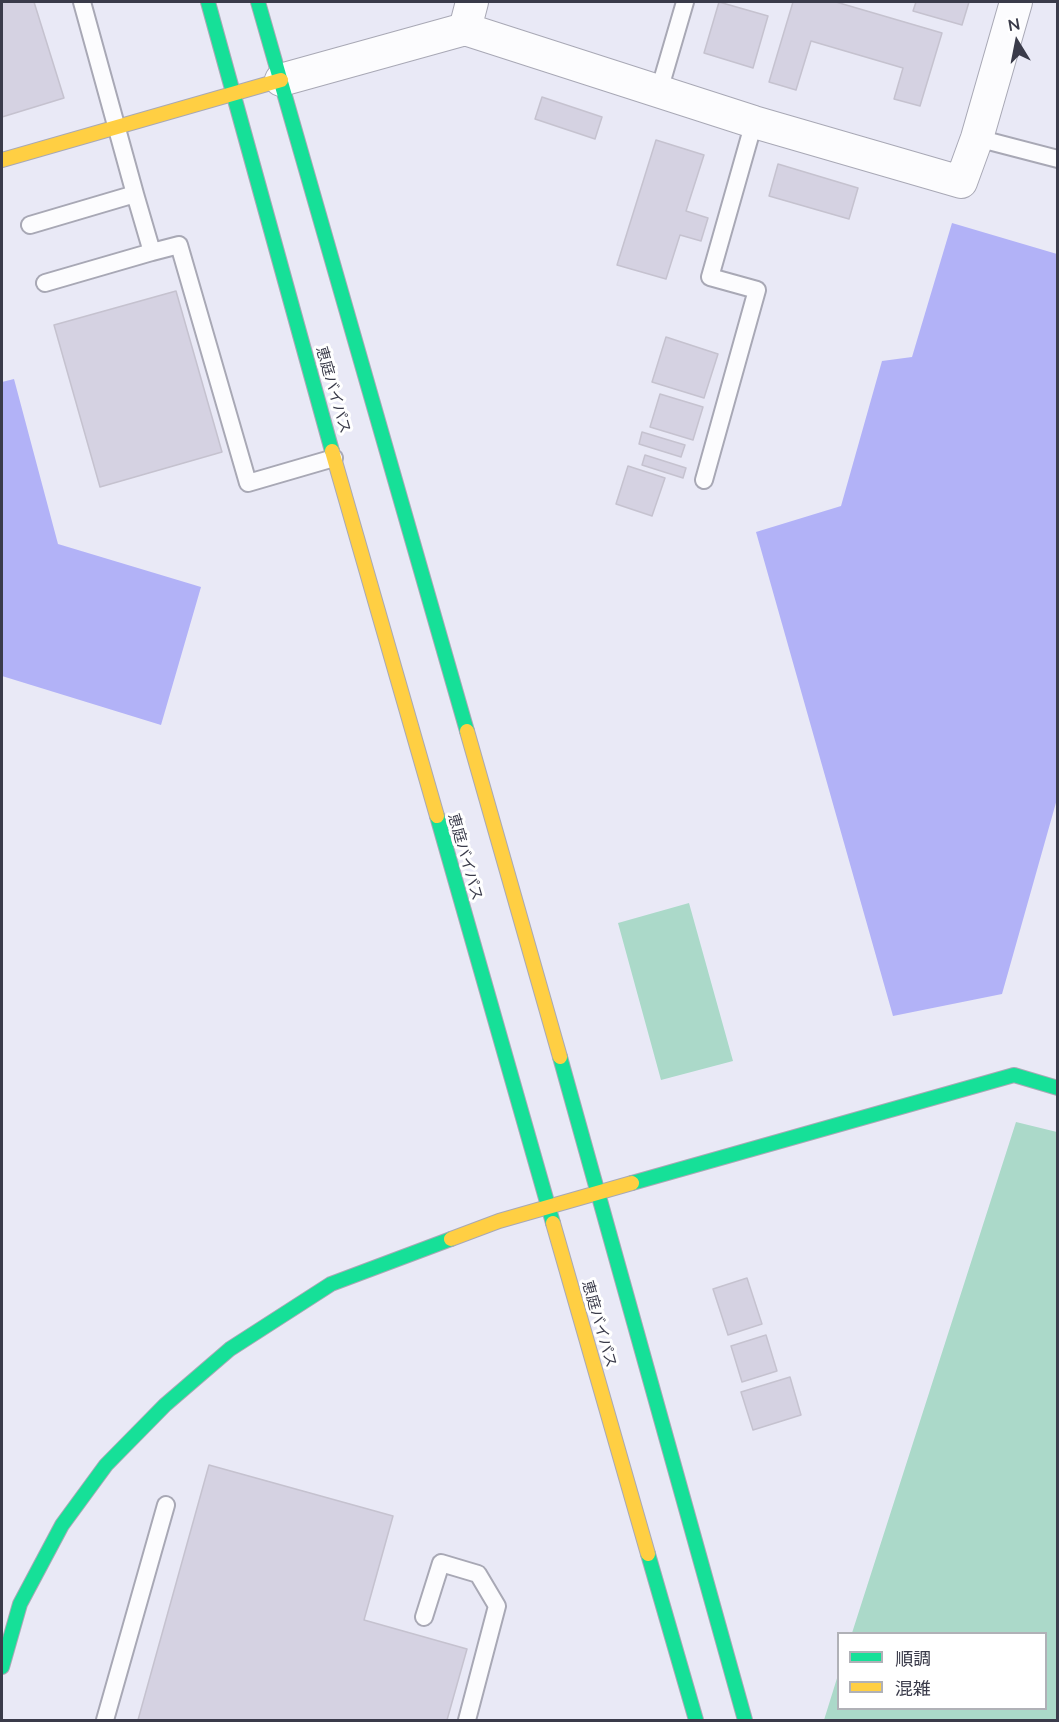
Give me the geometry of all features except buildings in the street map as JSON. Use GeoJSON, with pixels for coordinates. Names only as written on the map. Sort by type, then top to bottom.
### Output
{"type":"FeatureCollection","features":[{"type":"Feature","properties":{"kind":"main road","name":"恵庭バイパス"},"geometry":{"type":"LineString","coordinates":[[208,2],[334,458],[696,1720]]}},
{"type":"Feature","properties":{"kind":"main road"},"geometry":{"type":"LineString","coordinates":[[258,2],[600,1193],[745,1720]]}},
{"type":"Feature","properties":{"kind":"main road"},"geometry":{"type":"LineString","coordinates":[[2,160],[281,80]]}},
{"type":"Feature","properties":{"kind":"main road"},"geometry":{"type":"LineString","coordinates":[[2,1667],[20,1604],[62,1526],[106,1465],[165,1405],[230,1348],[331,1284],[499,1221],[1014,1075],[1058,1088]]}},
{"type":"Feature","properties":{"kind":"street"},"geometry":{"type":"LineString","coordinates":[[281,80],[469,15],[659,91],[753,122],[961,182],[977,138],[1016,2]]}},
{"type":"Feature","properties":{"kind":"lane"},"geometry":{"type":"LineString","coordinates":[[82,2],[152,252]]}},
{"type":"Feature","properties":{"kind":"lane"},"geometry":{"type":"LineString","coordinates":[[659,91],[685,2]]}},
{"type":"Feature","properties":{"kind":"lane"},"geometry":{"type":"LineString","coordinates":[[704,480],[756,290],[710,277],[753,122]]}},
{"type":"Feature","properties":{"kind":"lane"},"geometry":{"type":"LineString","coordinates":[[977,138],[1058,159]]}},
{"type":"Feature","properties":{"kind":"lane"},"geometry":{"type":"LineString","coordinates":[[30,225],[135,194]]}},
{"type":"Feature","properties":{"kind":"lane"},"geometry":{"type":"LineString","coordinates":[[45,283],[179,245],[248,483],[334,458]]}},
{"type":"Feature","properties":{"kind":"lane"},"geometry":{"type":"LineString","coordinates":[[105,1720],[166,1505]]}},
{"type":"Feature","properties":{"kind":"lane"},"geometry":{"type":"LineString","coordinates":[[424,1617],[441,1563],[478,1574],[497,1606],[466,1720]]}},
{"type":"Feature","properties":{"kind":"green space"},"geometry":{"type":"Polygon","coordinates":[[[689,903],[733,1061],[661,1080],[618,923],[689,903]]]}},
{"type":"Feature","properties":{"kind":"green space"},"geometry":{"type":"Polygon","coordinates":[[[1016,1122],[1057,1132],[1057,1720],[824,1720],[837,1678],[837,1710],[1047,1710],[1047,1632],[852,1632],[1016,1122]]]}},
{"type":"Feature","properties":{"kind":"water"},"geometry":{"type":"Polygon","coordinates":[[[952,223],[1057,254],[1057,799],[1002,994],[893,1016],[756,532],[841,506],[882,361],[912,357],[952,223]]]}},
{"type":"Feature","properties":{"kind":"water"},"geometry":{"type":"Polygon","coordinates":[[[14,379],[58,544],[201,587],[161,725],[2,676],[2,382],[14,379]]]}},
{"type":"Feature","properties":{"kind":"traffic: fast"},"geometry":{"type":"LineString","coordinates":[[208,2],[332,451]]}},
{"type":"Feature","properties":{"kind":"traffic: fast"},"geometry":{"type":"LineString","coordinates":[[258,2],[467,731]]}},
{"type":"Feature","properties":{"kind":"traffic: fast"},"geometry":{"type":"LineString","coordinates":[[437,816],[553,1223]]}},
{"type":"Feature","properties":{"kind":"traffic: fast"},"geometry":{"type":"LineString","coordinates":[[560,1057],[745,1720]]}},
{"type":"Feature","properties":{"kind":"traffic: fast"},"geometry":{"type":"LineString","coordinates":[[632,1183],[1014,1075],[1058,1088]]}},
{"type":"Feature","properties":{"kind":"traffic: fast"},"geometry":{"type":"LineString","coordinates":[[2,1667],[20,1604],[62,1525],[106,1465],[165,1405],[230,1349],[331,1284],[451,1239]]}},
{"type":"Feature","properties":{"kind":"traffic: fast"},"geometry":{"type":"LineString","coordinates":[[648,1554],[696,1720]]}},
{"type":"Feature","properties":{"kind":"traffic: slow"},"geometry":{"type":"LineString","coordinates":[[2,160],[281,80]]}},
{"type":"Feature","properties":{"kind":"traffic: slow"},"geometry":{"type":"LineString","coordinates":[[332,451],[437,816]]}},
{"type":"Feature","properties":{"kind":"traffic: slow"},"geometry":{"type":"LineString","coordinates":[[467,731],[560,1057]]}},
{"type":"Feature","properties":{"kind":"traffic: slow"},"geometry":{"type":"LineString","coordinates":[[451,1239],[499,1221],[632,1183]]}},
{"type":"Feature","properties":{"kind":"traffic: slow"},"geometry":{"type":"LineString","coordinates":[[553,1223],[648,1554]]}}]}
